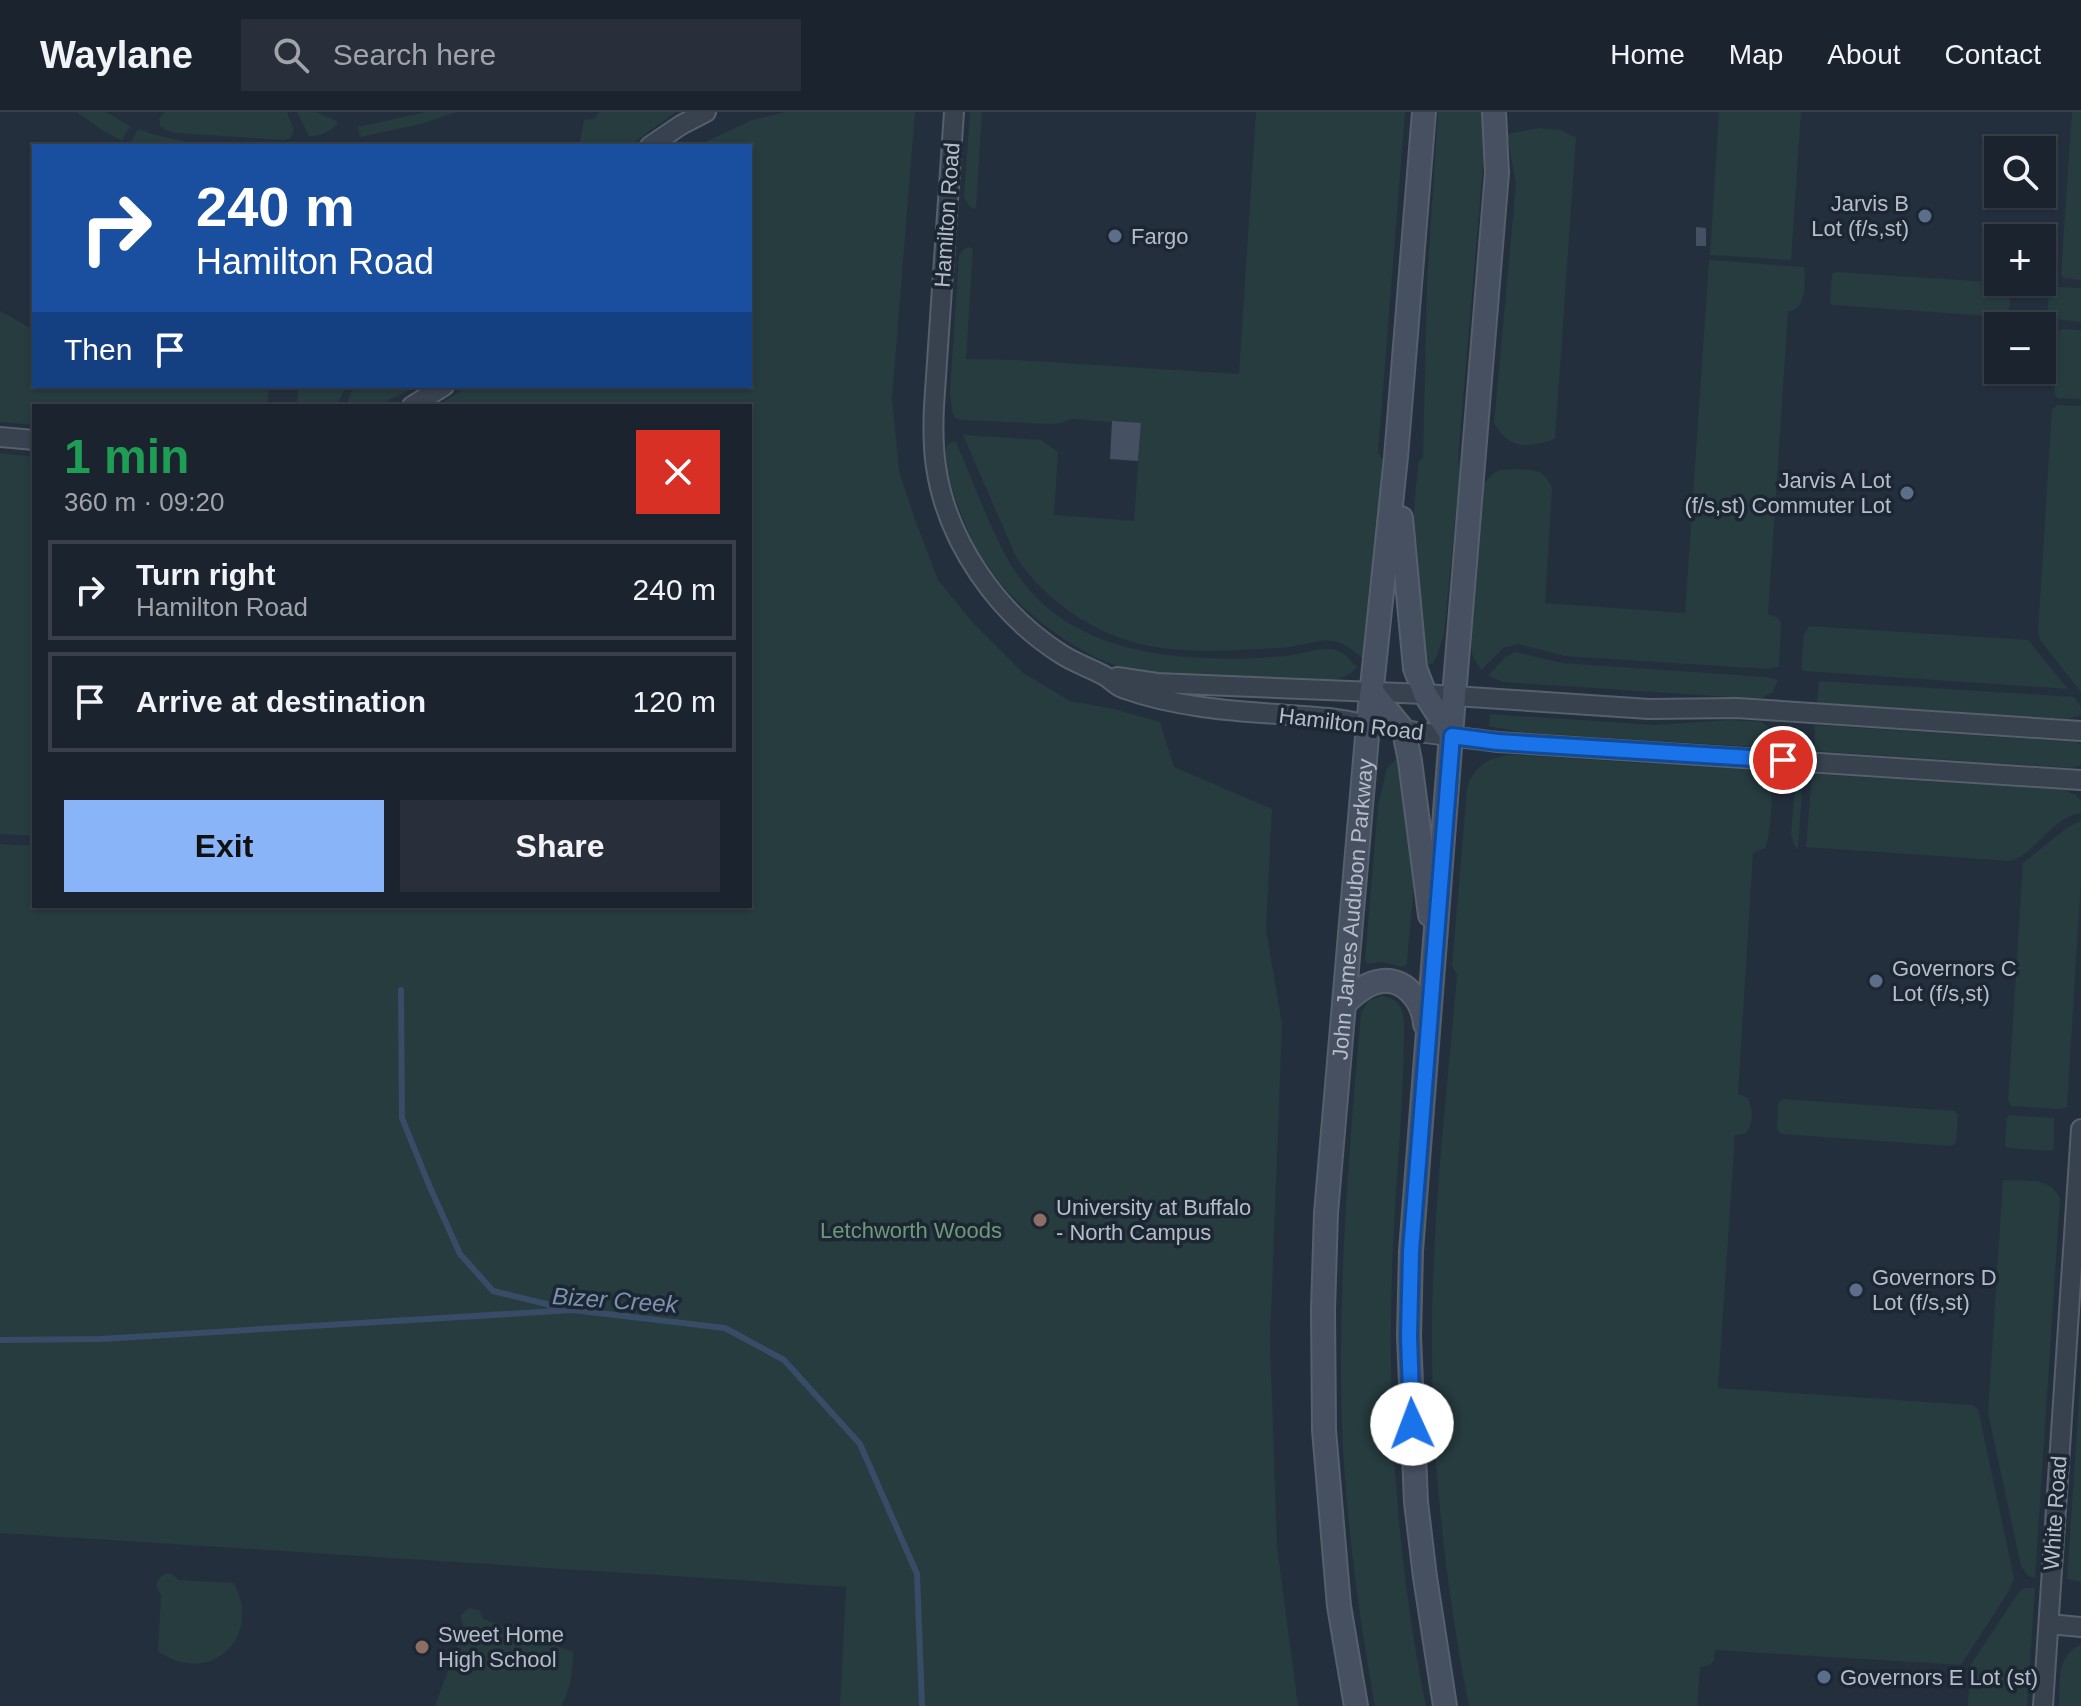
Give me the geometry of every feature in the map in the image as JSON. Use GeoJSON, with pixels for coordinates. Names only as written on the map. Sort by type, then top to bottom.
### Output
{"type":"FeatureCollection","features":[{"type":"Feature","properties":{"kind":"main road","name":"John James Audubon Parkway"},"geometry":{"type":"LineString","coordinates":[[1356,1706],[1339,1606],[1324,1430],[1326,1213],[1368,725],[1396,457],[1424,112]]}},
{"type":"Feature","properties":{"kind":"main road"},"geometry":{"type":"LineString","coordinates":[[1445,1706],[1416,1502],[1409,1336],[1411,1251],[1497,173],[1494,112]]}},
{"type":"Feature","properties":{"kind":"main road"},"geometry":{"type":"LineString","coordinates":[[1396,457],[1415,668],[1425,694],[1452,736]]}},
{"type":"Feature","properties":{"kind":"main road"},"geometry":{"type":"LineString","coordinates":[[1372,692],[1404,731],[1435,956]]}},
{"type":"Feature","properties":{"kind":"main road"},"geometry":{"type":"LineString","coordinates":[[1344,1004],[1366,986],[1380,980],[1394,982],[1412,992],[1424,1013],[1427,1053]]}},
{"type":"Feature","properties":{"kind":"street"},"geometry":{"type":"LineString","coordinates":[[653,144],[706,112]]}},
{"type":"Feature","properties":{"kind":"street","name":"Hamilton Road"},"geometry":{"type":"LineString","coordinates":[[954,112],[934,416],[934,448],[942,493],[963,547],[975,566],[1007,609],[1060,653],[1121,688],[1213,708],[1333,719],[1498,742],[2081,780]]}},
{"type":"Feature","properties":{"kind":"street"},"geometry":{"type":"LineString","coordinates":[[415,404],[441,388]]}},
{"type":"Feature","properties":{"kind":"street"},"geometry":{"type":"LineString","coordinates":[[0,437],[32,440]]}},
{"type":"Feature","properties":{"kind":"street","name":"Hamilton Road"},"geometry":{"type":"LineString","coordinates":[[1106,677],[1157,683],[1425,694],[1649,709],[1737,708],[2081,731]]}},
{"type":"Feature","properties":{"kind":"street","name":"White Road"},"geometry":{"type":"LineString","coordinates":[[2043,1706],[2081,1129]]}},
{"type":"Feature","properties":{"kind":"street"},"geometry":{"type":"LineString","coordinates":[[2049,1624],[2081,1627]]}},
{"type":"Feature","properties":{"kind":"green space"},"geometry":{"type":"Polygon","coordinates":[[[77,112],[106,112],[130,126],[122,141],[77,112]]]}},
{"type":"Feature","properties":{"kind":"green space"},"geometry":{"type":"Polygon","coordinates":[[[165,112],[287,112],[294,131],[290,138],[284,140],[176,133],[160,126],[159,118],[165,112]]]}},
{"type":"Feature","properties":{"kind":"green space"},"geometry":{"type":"Polygon","coordinates":[[[297,112],[316,112],[337,121],[337,124],[317,136],[309,136],[297,112]]]}},
{"type":"Feature","properties":{"kind":"green space"},"geometry":{"type":"Polygon","coordinates":[[[426,112],[456,112],[425,123],[360,137],[358,127],[426,112]]]}},
{"type":"Feature","properties":{"kind":"green space"},"geometry":{"type":"Polygon","coordinates":[[[600,112],[676,112],[632,144],[579,144],[584,120],[594,119],[600,112]]]}},
{"type":"Feature","properties":{"kind":"green space","name":"Letchworth Woods"},"geometry":{"type":"Polygon","coordinates":[[[786,112],[915,112],[892,399],[899,471],[938,580],[975,625],[1023,673],[1070,701],[1160,722],[1174,767],[1272,809],[1266,929],[1282,1024],[1270,1340],[1277,1546],[1298,1706],[840,1706],[846,1587],[0,1533],[0,844],[32,846],[32,908],[752,908],[752,404],[440,404],[465,388],[752,388],[752,144],[701,144],[752,120],[786,112]]]}},
{"type":"Feature","properties":{"kind":"green space"},"geometry":{"type":"Polygon","coordinates":[[[970,112],[982,112],[974,209],[964,197],[970,112]]]}},
{"type":"Feature","properties":{"kind":"green space"},"geometry":{"type":"Polygon","coordinates":[[[1256,112],[1405,112],[1378,452],[1383,461],[1367,648],[1363,659],[1351,649],[1332,641],[1235,650],[1162,648],[1119,638],[1079,618],[1044,590],[1016,557],[963,435],[1041,440],[1058,452],[1054,515],[1134,521],[1141,424],[1072,419],[1051,424],[960,420],[955,418],[952,411],[950,391],[959,256],[969,247],[973,249],[966,359],[1239,374],[1256,112]]]}},
{"type":"Feature","properties":{"kind":"green space"},"geometry":{"type":"Polygon","coordinates":[[[1438,112],[1483,112],[1484,153],[1444,634],[1436,658],[1426,666],[1411,543],[1418,465],[1423,458],[1427,282],[1438,112]]]}},
{"type":"Feature","properties":{"kind":"green space"},"geometry":{"type":"Polygon","coordinates":[[[1719,112],[1801,112],[1791,260],[1710,255],[1719,112]]]}},
{"type":"Feature","properties":{"kind":"green space"},"geometry":{"type":"Polygon","coordinates":[[[2072,112],[2081,112],[2081,280],[2063,278],[2061,274],[2072,112]]]}},
{"type":"Feature","properties":{"kind":"green space"},"geometry":{"type":"Polygon","coordinates":[[[1539,128],[1562,130],[1576,137],[1555,439],[1521,445],[1507,439],[1494,423],[1516,184],[1507,134],[1539,128]]]}},
{"type":"Feature","properties":{"kind":"green space"},"geometry":{"type":"Polygon","coordinates":[[[138,129],[175,140],[213,144],[130,144],[138,129]]]}},
{"type":"Feature","properties":{"kind":"green space"},"geometry":{"type":"Polygon","coordinates":[[[1709,260],[1803,267],[1805,271],[1799,306],[1788,312],[1768,614],[1778,618],[1781,623],[1779,667],[1766,669],[1564,656],[1518,644],[1503,648],[1481,670],[1473,657],[1470,642],[1483,485],[1498,471],[1518,469],[1539,472],[1552,488],[1545,603],[1685,613],[1709,260]]]}},
{"type":"Feature","properties":{"kind":"green space"},"geometry":{"type":"Polygon","coordinates":[[[1832,274],[1984,282],[1984,296],[2010,296],[2009,312],[1984,312],[1984,315],[1832,305],[1832,274]]]}},
{"type":"Feature","properties":{"kind":"green space"},"geometry":{"type":"Polygon","coordinates":[[[2056,287],[2081,288],[2081,322],[2056,319],[2056,312],[2047,312],[2048,296],[2056,296],[2056,287]]]}},
{"type":"Feature","properties":{"kind":"green space"},"geometry":{"type":"Polygon","coordinates":[[[0,311],[32,329],[32,388],[269,388],[267,404],[32,404],[32,425],[0,422],[0,311]]]}},
{"type":"Feature","properties":{"kind":"green space"},"geometry":{"type":"Polygon","coordinates":[[[2062,329],[2081,330],[2081,399],[2058,398],[2054,393],[2057,332],[2062,329]]]}},
{"type":"Feature","properties":{"kind":"green space"},"geometry":{"type":"Polygon","coordinates":[[[298,388],[346,388],[337,404],[297,404],[298,388]]]}},
{"type":"Feature","properties":{"kind":"green space"},"geometry":{"type":"Polygon","coordinates":[[[353,388],[413,388],[381,404],[347,404],[353,388]]]}},
{"type":"Feature","properties":{"kind":"green space"},"geometry":{"type":"Polygon","coordinates":[[[2058,405],[2081,406],[2081,692],[2040,640],[2038,632],[2052,409],[2058,405]]]}},
{"type":"Feature","properties":{"kind":"green space"},"geometry":{"type":"Polygon","coordinates":[[[954,441],[1005,554],[1028,589],[1057,615],[1090,634],[1126,647],[1165,655],[1205,658],[1285,656],[1331,649],[1344,654],[1357,667],[1347,675],[1327,681],[1208,679],[1137,671],[1090,654],[1043,624],[1021,605],[986,564],[973,543],[949,476],[946,449],[954,441]]]}},
{"type":"Feature","properties":{"kind":"green space"},"geometry":{"type":"Polygon","coordinates":[[[0,453],[32,457],[32,836],[0,834],[0,453]]]}},
{"type":"Feature","properties":{"kind":"green space"},"geometry":{"type":"Polygon","coordinates":[[[1809,626],[2028,640],[2068,689],[1804,671],[1801,668],[1804,635],[1809,626]]]}},
{"type":"Feature","properties":{"kind":"green space"},"geometry":{"type":"Polygon","coordinates":[[[1515,652],[1562,663],[1778,680],[1773,692],[1760,699],[1503,682],[1488,676],[1505,657],[1515,652]]]}},
{"type":"Feature","properties":{"kind":"green space"},"geometry":{"type":"Polygon","coordinates":[[[1819,681],[2074,697],[2081,707],[2081,715],[2068,719],[1817,703],[1819,681]]]}},
{"type":"Feature","properties":{"kind":"green space"},"geometry":{"type":"Polygon","coordinates":[[[1490,714],[1655,725],[1729,720],[1761,722],[1768,727],[1771,737],[1766,744],[1758,747],[1528,733],[1489,726],[1490,714]]]}},
{"type":"Feature","properties":{"kind":"green space"},"geometry":{"type":"Polygon","coordinates":[[[1815,725],[2075,742],[2081,745],[2081,765],[2072,768],[1814,751],[1815,725]]]}},
{"type":"Feature","properties":{"kind":"green space"},"geometry":{"type":"Polygon","coordinates":[[[1515,755],[1755,770],[1769,780],[1771,805],[1767,843],[1765,848],[1753,853],[1738,1094],[1748,1098],[1751,1120],[1746,1132],[1735,1135],[1718,1388],[1972,1405],[1978,1409],[2014,1578],[2009,1591],[1961,1665],[1715,1650],[1710,1665],[1700,1667],[1697,1706],[1469,1706],[1446,1565],[1437,1470],[1432,1374],[1435,1238],[1457,975],[1452,966],[1467,789],[1474,774],[1485,763],[1515,755]]]}},
{"type":"Feature","properties":{"kind":"green space"},"geometry":{"type":"Polygon","coordinates":[[[1395,760],[1400,760],[1416,861],[1407,962],[1401,967],[1383,962],[1367,964],[1365,959],[1378,805],[1387,768],[1395,760]]]}},
{"type":"Feature","properties":{"kind":"green space"},"geometry":{"type":"Polygon","coordinates":[[[1812,774],[2064,790],[2081,801],[2081,813],[2053,827],[2029,850],[2011,861],[1806,847],[1812,774]]]}},
{"type":"Feature","properties":{"kind":"green space"},"geometry":{"type":"Polygon","coordinates":[[[1803,777],[1798,850],[1791,834],[1795,789],[1803,777]]]}},
{"type":"Feature","properties":{"kind":"green space"},"geometry":{"type":"Polygon","coordinates":[[[2081,821],[2081,880],[2067,1107],[2011,1106],[2008,1100],[2023,863],[2068,827],[2081,821]]]}},
{"type":"Feature","properties":{"kind":"green space"},"geometry":{"type":"Polygon","coordinates":[[[1381,996],[1397,1003],[1404,1021],[1393,1244],[1391,1377],[1398,1510],[1414,1641],[1426,1706],[1375,1706],[1356,1586],[1344,1465],[1342,1292],[1353,1106],[1361,1013],[1368,1001],[1381,996]]]}},
{"type":"Feature","properties":{"kind":"green space"},"geometry":{"type":"Polygon","coordinates":[[[1783,1099],[1955,1111],[1958,1115],[1956,1142],[1952,1146],[1781,1134],[1777,1129],[1778,1103],[1783,1099]]]}},
{"type":"Feature","properties":{"kind":"green space"},"geometry":{"type":"Polygon","coordinates":[[[2010,1115],[2054,1118],[2052,1151],[2007,1148],[2007,1118],[2010,1115]]]}},
{"type":"Feature","properties":{"kind":"green space"},"geometry":{"type":"Polygon","coordinates":[[[2003,1180],[2044,1183],[2060,1199],[2035,1578],[2028,1576],[2021,1566],[1988,1413],[2003,1180]]]}},
{"type":"Feature","properties":{"kind":"green space"},"geometry":{"type":"Polygon","coordinates":[[[2081,1370],[2081,1582],[2067,1579],[2081,1370]]]}},
{"type":"Feature","properties":{"kind":"green space"},"geometry":{"type":"Polygon","coordinates":[[[172,1574],[179,1580],[234,1583],[241,1603],[242,1622],[226,1652],[212,1660],[195,1664],[177,1661],[158,1651],[161,1596],[156,1585],[160,1577],[172,1574]]]}},
{"type":"Feature","properties":{"kind":"green space"},"geometry":{"type":"Polygon","coordinates":[[[2024,1588],[2035,1588],[2027,1706],[1968,1706],[1970,1666],[2024,1588]]]}},
{"type":"Feature","properties":{"kind":"green space"},"geometry":{"type":"Polygon","coordinates":[[[469,1608],[479,1610],[483,1619],[573,1652],[571,1680],[561,1706],[435,1706],[464,1627],[461,1615],[469,1608]]]}},
{"type":"Feature","properties":{"kind":"green space"},"geometry":{"type":"Polygon","coordinates":[[[2081,1645],[2081,1706],[2059,1706],[2063,1662],[2073,1649],[2081,1645]]]}},
{"type":"Feature","properties":{"kind":"building"},"geometry":{"type":"Polygon","coordinates":[[[1696,227],[1706,228],[1706,246],[1696,246],[1696,227]]]}},
{"type":"Feature","properties":{"kind":"building"},"geometry":{"type":"Polygon","coordinates":[[[1112,421],[1141,423],[1138,461],[1110,459],[1112,421]]]}},
{"type":"Feature","properties":{"kind":"waterway"},"geometry":{"type":"LineString","coordinates":[[401,990],[402,1118],[460,1254],[493,1291],[567,1309]]}},
{"type":"Feature","properties":{"kind":"waterway","name":"Bizer Creek"},"geometry":{"type":"LineString","coordinates":[[0,1340],[101,1339],[573,1310],[725,1328],[784,1360],[860,1444],[917,1574],[922,1706]]}},
{"type":"Feature","properties":{"kind":"place","name":"Jarvis B Lot (f/s,st)"},"geometry":{"type":"Point","coordinates":[1925,216]}},
{"type":"Feature","properties":{"kind":"place","name":"Fargo"},"geometry":{"type":"Point","coordinates":[1115,236]}},
{"type":"Feature","properties":{"kind":"place","name":"Jarvis A Lot (f/s,st) Commuter Lot"},"geometry":{"type":"Point","coordinates":[1907,493]}},
{"type":"Feature","properties":{"kind":"place","name":"Governors C Lot (f/s,st)"},"geometry":{"type":"Point","coordinates":[1876,981]}},
{"type":"Feature","properties":{"kind":"place","name":"University at Buffalo - North Campus"},"geometry":{"type":"Point","coordinates":[1040,1220]}},
{"type":"Feature","properties":{"kind":"place","name":"Governors D Lot (f/s,st)"},"geometry":{"type":"Point","coordinates":[1856,1290]}},
{"type":"Feature","properties":{"kind":"place","name":"Sweet Home High School"},"geometry":{"type":"Point","coordinates":[422,1647]}},
{"type":"Feature","properties":{"kind":"place","name":"Governors E Lot (st)"},"geometry":{"type":"Point","coordinates":[1824,1677]}},
{"type":"Feature","properties":{"kind":"route"},"geometry":{"type":"LineString","coordinates":[[1412,1424],[1409,1336],[1411,1251],[1452,736],[1498,742],[1783,760]]}}]}
